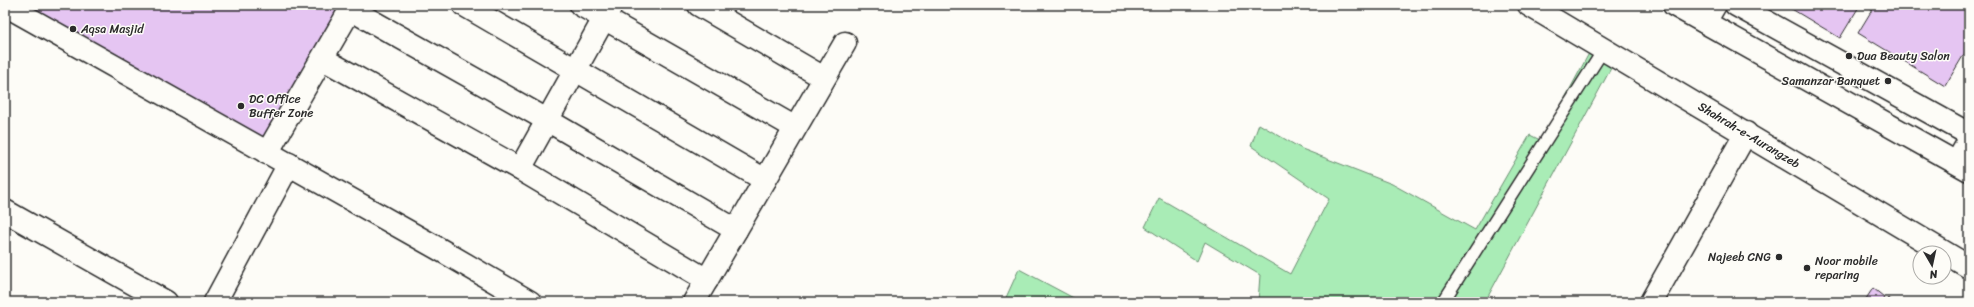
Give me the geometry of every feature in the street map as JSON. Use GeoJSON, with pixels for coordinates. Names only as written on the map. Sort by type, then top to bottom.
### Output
{"type":"FeatureCollection","features":[{"type":"Feature","properties":{"kind":"street"},"geometry":{"type":"LineString","coordinates":[[5,5],[289,164],[530,302]]}},
{"type":"Feature","properties":{"kind":"street"},"geometry":{"type":"LineString","coordinates":[[464,5],[765,180]]}},
{"type":"Feature","properties":{"kind":"street"},"geometry":{"type":"LineString","coordinates":[[581,5],[608,12],[794,127]]}},
{"type":"Feature","properties":{"kind":"street"},"geometry":{"type":"LineString","coordinates":[[699,5],[824,78]]}},
{"type":"Feature","properties":{"kind":"street","name":"Shahrah-e-Aurangzeb"},"geometry":{"type":"LineString","coordinates":[[1529,5],[1969,267]]}},
{"type":"Feature","properties":{"kind":"street"},"geometry":{"type":"LineString","coordinates":[[1674,5],[1710,14],[1963,166],[1969,141]]}},
{"type":"Feature","properties":{"kind":"street"},"geometry":{"type":"LineString","coordinates":[[1736,5],[1969,134]]}},
{"type":"Feature","properties":{"kind":"street"},"geometry":{"type":"LineString","coordinates":[[267,153],[352,7],[736,230]]}},
{"type":"Feature","properties":{"kind":"street"},"geometry":{"type":"LineString","coordinates":[[520,169],[608,12]]}},
{"type":"Feature","properties":{"kind":"street"},"geometry":{"type":"LineString","coordinates":[[694,302],[794,127],[845,43]]}},
{"type":"Feature","properties":{"kind":"street"},"geometry":{"type":"LineString","coordinates":[[323,59],[520,169],[707,280]]}},
{"type":"Feature","properties":{"kind":"street"},"geometry":{"type":"LineString","coordinates":[[1651,302],[1746,133]]}},
{"type":"Feature","properties":{"kind":"street"},"geometry":{"type":"LineString","coordinates":[[215,302],[289,164]]}},
{"type":"Feature","properties":{"kind":"street"},"geometry":{"type":"LineString","coordinates":[[5,211],[166,302]]}},
{"type":"Feature","properties":{"kind":"lane"},"geometry":{"type":"LineString","coordinates":[[1443,302],[1604,49]]}},
{"type":"Feature","properties":{"kind":"green space"},"geometry":{"type":"Polygon","coordinates":[[[1594,44],[1617,57],[1485,302],[1258,302],[1260,275],[1205,242],[1197,261],[1145,227],[1159,198],[1290,274],[1329,199],[1251,146],[1259,124],[1302,149],[1392,184],[1475,230],[1530,135],[1542,141],[1594,44]]]}},
{"type":"Feature","properties":{"kind":"green space"},"geometry":{"type":"Polygon","coordinates":[[[1019,269],[1081,302],[1004,302],[1019,269]]]}},
{"type":"Feature","properties":{"kind":"building","name":"Aqsa Masjid"},"geometry":{"type":"Polygon","coordinates":[[[11,5],[112,5],[87,50],[11,5]]]}},
{"type":"Feature","properties":{"kind":"building","name":"DC Office Buffer Zone"},"geometry":{"type":"Polygon","coordinates":[[[11,5],[353,5],[269,153],[11,5]]]}},
{"type":"Feature","properties":{"kind":"building"},"geometry":{"type":"Polygon","coordinates":[[[1785,5],[1860,5],[1840,38],[1785,5]]]}},
{"type":"Feature","properties":{"kind":"building"},"geometry":{"type":"Polygon","coordinates":[[[1875,5],[1969,5],[1969,46],[1945,86],[1858,33],[1875,5]]]}},
{"type":"Feature","properties":{"kind":"building"},"geometry":{"type":"Polygon","coordinates":[[[1873,288],[1884,297],[1883,299],[1885,301],[1888,298],[1894,302],[1864,302],[1873,288]]]}},
{"type":"Feature","properties":{"kind":"place","name":"Aqsa Masjid"},"geometry":{"type":"Point","coordinates":[73,29]}},
{"type":"Feature","properties":{"kind":"place","name":"Dua Beauty Salon"},"geometry":{"type":"Point","coordinates":[1849,56]}},
{"type":"Feature","properties":{"kind":"place","name":"Samanzar Banquet"},"geometry":{"type":"Point","coordinates":[1888,81]}},
{"type":"Feature","properties":{"kind":"place","name":"DC Office Buffer Zone"},"geometry":{"type":"Point","coordinates":[241,106]}},
{"type":"Feature","properties":{"kind":"place","name":"Najeeb CNG"},"geometry":{"type":"Point","coordinates":[1779,257]}},
{"type":"Feature","properties":{"kind":"place","name":"Noor mobile reparing"},"geometry":{"type":"Point","coordinates":[1807,268]}}]}
